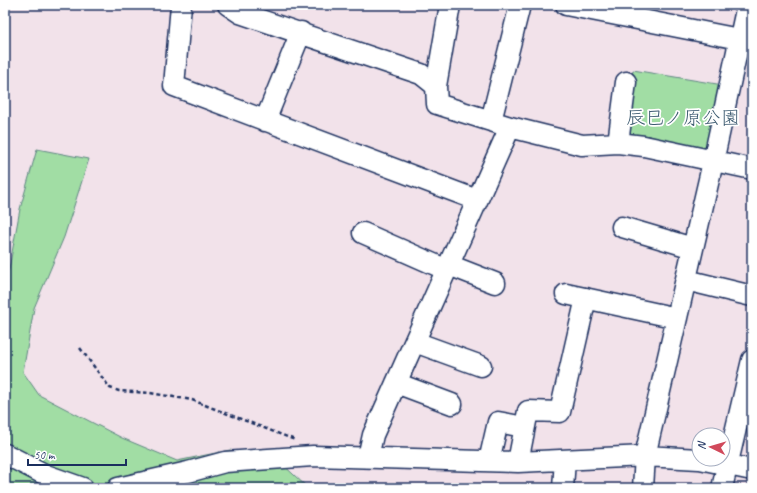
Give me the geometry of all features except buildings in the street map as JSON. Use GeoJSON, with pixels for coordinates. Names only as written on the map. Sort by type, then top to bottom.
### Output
{"type":"FeatureCollection","features":[{"type":"Feature","properties":{"kind":"street"},"geometry":{"type":"LineString","coordinates":[[181,5],[174,86],[478,200]]}},
{"type":"Feature","properties":{"kind":"street"},"geometry":{"type":"LineString","coordinates":[[228,5],[240,12],[421,74],[436,86]]}},
{"type":"Feature","properties":{"kind":"street"},"geometry":{"type":"LineString","coordinates":[[450,5],[436,86],[436,104],[500,124],[582,145],[618,143],[644,146],[713,162],[752,169]]}},
{"type":"Feature","properties":{"kind":"street"},"geometry":{"type":"LineString","coordinates":[[368,457],[373,435],[478,200],[500,124],[520,5]]}},
{"type":"Feature","properties":{"kind":"street"},"geometry":{"type":"LineString","coordinates":[[566,5],[739,39]]}},
{"type":"Feature","properties":{"kind":"street"},"geometry":{"type":"LineString","coordinates":[[643,488],[645,456],[713,162],[747,5]]}},
{"type":"Feature","properties":{"kind":"street"},"geometry":{"type":"LineString","coordinates":[[265,120],[301,32]]}},
{"type":"Feature","properties":{"kind":"street"},"geometry":{"type":"LineString","coordinates":[[618,143],[626,82]]}},
{"type":"Feature","properties":{"kind":"street"},"geometry":{"type":"LineString","coordinates":[[622,227],[693,248]]}},
{"type":"Feature","properties":{"kind":"street"},"geometry":{"type":"LineString","coordinates":[[362,233],[448,267],[495,283]]}},
{"type":"Feature","properties":{"kind":"street"},"geometry":{"type":"LineString","coordinates":[[686,280],[752,296]]}},
{"type":"Feature","properties":{"kind":"street"},"geometry":{"type":"LineString","coordinates":[[566,294],[677,318]]}},
{"type":"Feature","properties":{"kind":"street"},"geometry":{"type":"LineString","coordinates":[[518,462],[528,411],[560,412],[586,298]]}},
{"type":"Feature","properties":{"kind":"street"},"geometry":{"type":"LineString","coordinates":[[415,342],[481,366]]}},
{"type":"Feature","properties":{"kind":"street"},"geometry":{"type":"LineString","coordinates":[[731,452],[752,360]]}},
{"type":"Feature","properties":{"kind":"street"},"geometry":{"type":"LineString","coordinates":[[396,383],[452,404]]}},
{"type":"Feature","properties":{"kind":"street"},"geometry":{"type":"LineString","coordinates":[[489,461],[498,422],[524,427]]}},
{"type":"Feature","properties":{"kind":"street"},"geometry":{"type":"LineString","coordinates":[[5,454],[46,475],[83,488]]}},
{"type":"Feature","properties":{"kind":"street"},"geometry":{"type":"LineString","coordinates":[[118,488],[181,474],[225,462],[313,456],[518,462],[645,456],[691,459]]}},
{"type":"Feature","properties":{"kind":"street"},"geometry":{"type":"LineString","coordinates":[[563,488],[565,460]]}},
{"type":"Feature","properties":{"kind":"street"},"geometry":{"type":"LineString","coordinates":[[731,466],[752,470]]}},
{"type":"Feature","properties":{"kind":"street"},"geometry":{"type":"LineString","coordinates":[[722,488],[727,467]]}},
{"type":"Feature","properties":{"kind":"path"},"geometry":{"type":"LineString","coordinates":[[80,348],[110,388],[119,391],[150,393],[192,400],[302,443]]}},
{"type":"Feature","properties":{"kind":"green space","name":"辰巳ノ原公園"},"geometry":{"type":"Polygon","coordinates":[[[633,70],[729,86],[713,162],[618,143],[633,70]]]}},
{"type":"Feature","properties":{"kind":"green space"},"geometry":{"type":"Polygon","coordinates":[[[37,149],[89,159],[64,237],[34,308],[23,372],[39,395],[122,438],[177,461],[230,450],[279,461],[308,488],[17,488],[5,484],[5,275],[9,269],[20,209],[37,149]]]}}]}
